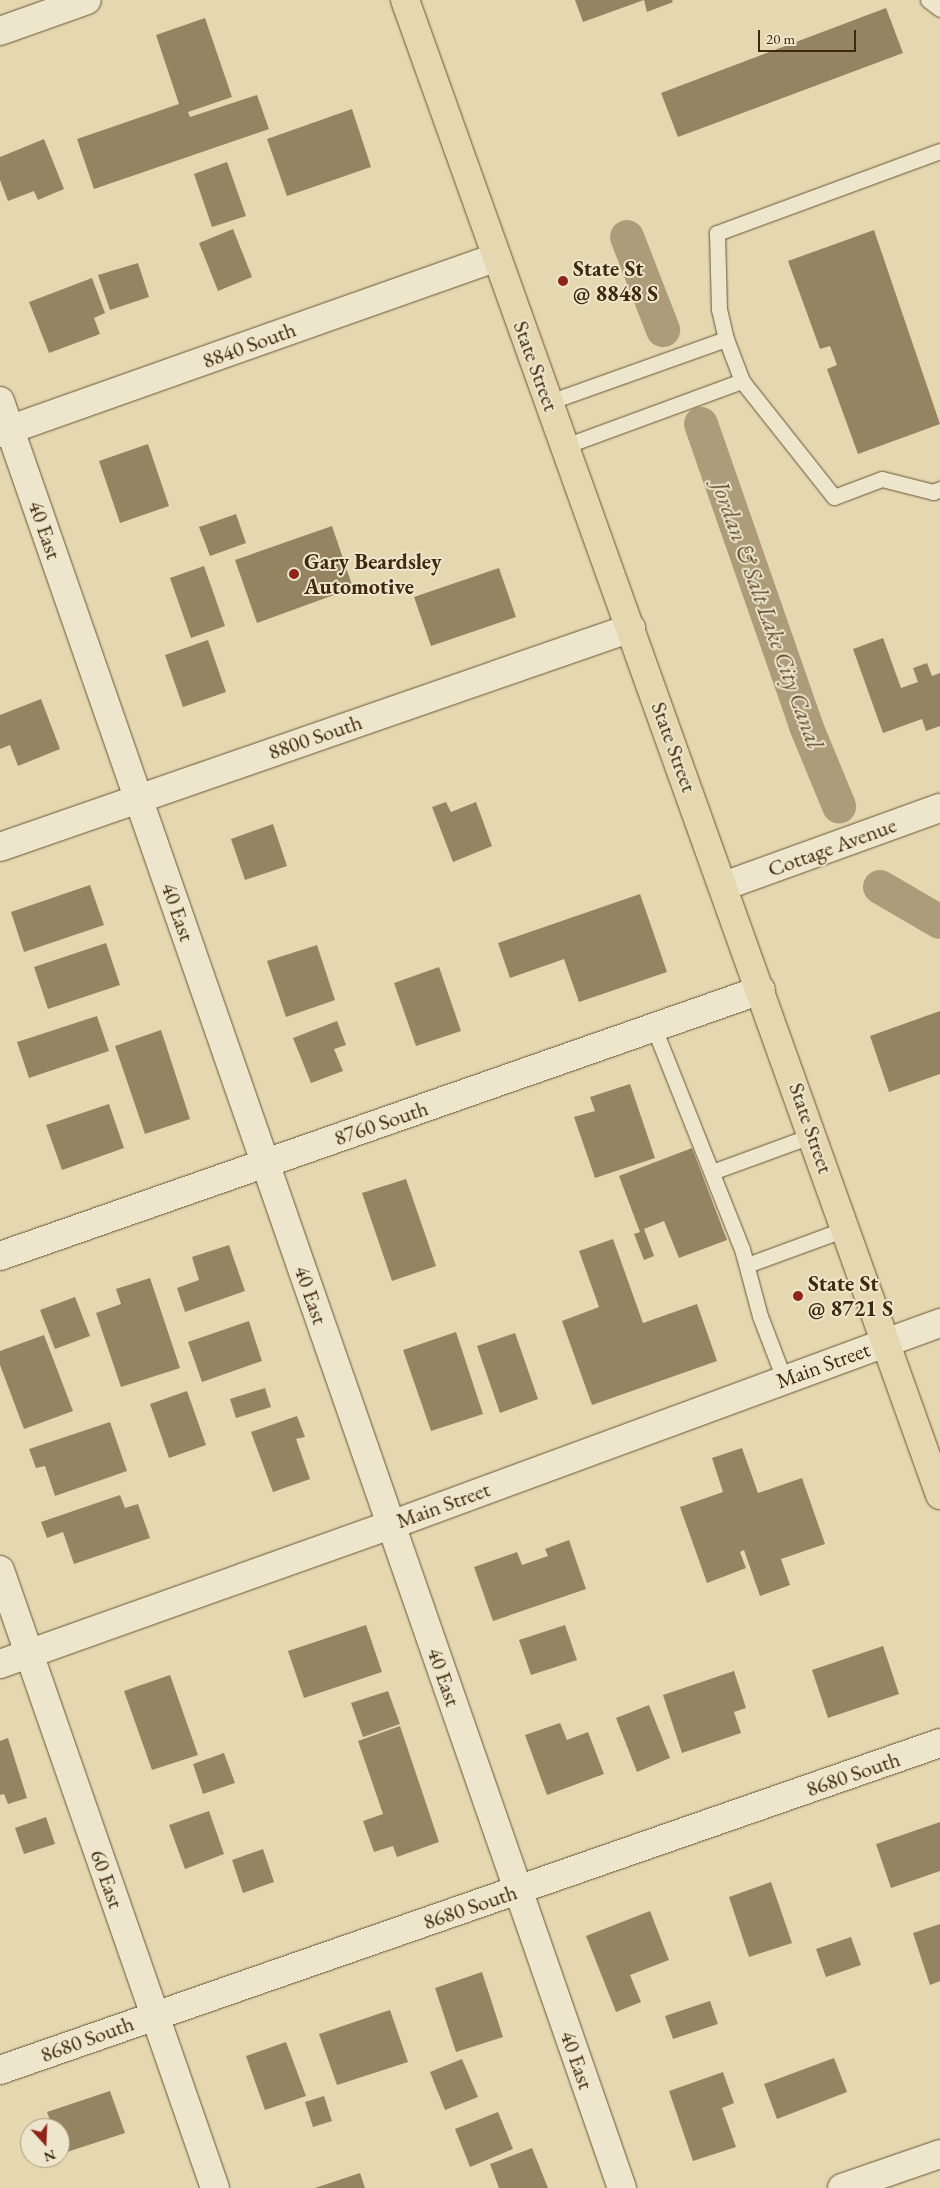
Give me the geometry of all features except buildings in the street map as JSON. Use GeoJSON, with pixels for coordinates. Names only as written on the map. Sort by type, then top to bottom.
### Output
{"type":"FeatureCollection","features":[{"type":"Feature","properties":{"kind":"main road","name":"State Street"},"geometry":{"type":"LineString","coordinates":[[405,0],[814,1135],[845,1229],[940,1495]]}},
{"type":"Feature","properties":{"kind":"street"},"geometry":{"type":"LineString","coordinates":[[0,31],[87,0]]}},
{"type":"Feature","properties":{"kind":"street","name":"8840 South"},"geometry":{"type":"LineString","coordinates":[[5,432],[497,257]]}},
{"type":"Feature","properties":{"kind":"street","name":"40 East"},"geometry":{"type":"LineString","coordinates":[[0,402],[5,432],[138,799],[622,2188]]}},
{"type":"Feature","properties":{"kind":"street","name":"8800 South"},"geometry":{"type":"LineString","coordinates":[[0,847],[631,628]]}},
{"type":"Feature","properties":{"kind":"street","name":"Cottage Avenue"},"geometry":{"type":"LineString","coordinates":[[724,886],[940,808]]}},
{"type":"Feature","properties":{"kind":"street","name":"8760 South"},"geometry":{"type":"LineString","coordinates":[[0,1256],[762,990]]}},
{"type":"Feature","properties":{"kind":"street","name":"Main Street"},"geometry":{"type":"LineString","coordinates":[[0,1664],[391,1524],[940,1323]]}},
{"type":"Feature","properties":{"kind":"street","name":"60 East"},"geometry":{"type":"LineString","coordinates":[[0,1570],[215,2188]]}},
{"type":"Feature","properties":{"kind":"street","name":"8680 South"},"geometry":{"type":"LineString","coordinates":[[0,2070],[940,1743]]}},
{"type":"Feature","properties":{"kind":"street"},"geometry":{"type":"LineString","coordinates":[[842,2188],[940,2154]]}},
{"type":"Feature","properties":{"kind":"lane"},"geometry":{"type":"LineString","coordinates":[[928,0],[940,9]]}},
{"type":"Feature","properties":{"kind":"lane"},"geometry":{"type":"LineString","coordinates":[[940,151],[717,233],[720,309],[726,339],[742,381],[834,497],[882,479],[933,492],[940,489]]}},
{"type":"Feature","properties":{"kind":"lane"},"geometry":{"type":"LineString","coordinates":[[549,402],[726,339]]}},
{"type":"Feature","properties":{"kind":"lane"},"geometry":{"type":"LineString","coordinates":[[565,446],[742,381]]}},
{"type":"Feature","properties":{"kind":"lane"},"geometry":{"type":"LineString","coordinates":[[654,1028],[747,1265],[760,1316],[784,1379]]}},
{"type":"Feature","properties":{"kind":"lane"},"geometry":{"type":"LineString","coordinates":[[712,1172],[814,1135]]}},
{"type":"Feature","properties":{"kind":"lane"},"geometry":{"type":"LineString","coordinates":[[747,1265],[845,1229]]}},
{"type":"Feature","properties":{"kind":"waterway","name":"Jordan & Salt Lake City Canal"},"geometry":{"type":"LineString","coordinates":[[627,237],[663,330]]}},
{"type":"Feature","properties":{"kind":"waterway","name":"Jordan & Salt Lake City Canal"},"geometry":{"type":"LineString","coordinates":[[701,424],[806,726],[839,806]]}},
{"type":"Feature","properties":{"kind":"waterway","name":"Jordan & Salt Lake City Canal"},"geometry":{"type":"LineString","coordinates":[[880,887],[940,922]]}},
{"type":"Feature","properties":{"kind":"place","name":"State St @ 8848 S"},"geometry":{"type":"Point","coordinates":[563,281]}},
{"type":"Feature","properties":{"kind":"place","name":"Gary Beardsley Automotive"},"geometry":{"type":"Point","coordinates":[294,574]}},
{"type":"Feature","properties":{"kind":"place","name":"State St @ 8721 S"},"geometry":{"type":"Point","coordinates":[798,1296]}}]}
